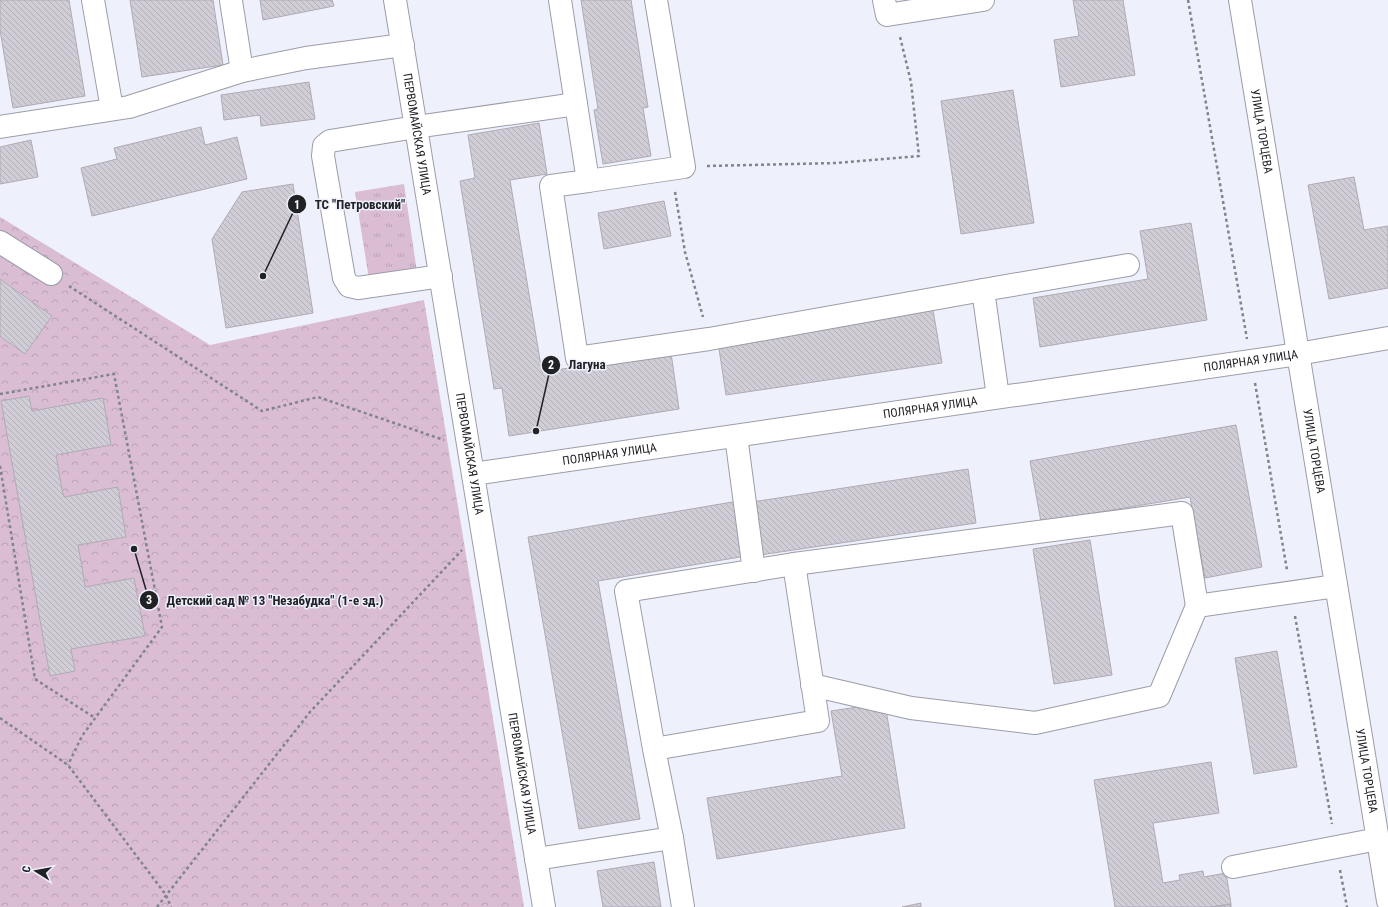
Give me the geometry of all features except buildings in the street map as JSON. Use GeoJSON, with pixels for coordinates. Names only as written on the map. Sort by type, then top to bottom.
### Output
{"type":"FeatureCollection","features":[{"type":"Feature","properties":{"kind":"street"},"geometry":{"type":"LineString","coordinates":[[93,0],[112,109]]}},
{"type":"Feature","properties":{"kind":"street","name":"ПЕРВОМАЙСКАЯ УЛИЦА"},"geometry":{"type":"LineString","coordinates":[[395,0],[544,907]]}},
{"type":"Feature","properties":{"kind":"street"},"geometry":{"type":"LineString","coordinates":[[560,0],[588,182]]}},
{"type":"Feature","properties":{"kind":"street"},"geometry":{"type":"LineString","coordinates":[[656,0],[678,168],[588,182],[551,186],[577,358],[709,339],[1128,265]]}},
{"type":"Feature","properties":{"kind":"street"},"geometry":{"type":"LineString","coordinates":[[889,7],[983,0]]}},
{"type":"Feature","properties":{"kind":"street","name":"УЛИЦА ТОРЦЕВА"},"geometry":{"type":"LineString","coordinates":[[1240,0],[1388,901]]}},
{"type":"Feature","properties":{"kind":"street"},"geometry":{"type":"LineString","coordinates":[[231,1],[242,72]]}},
{"type":"Feature","properties":{"kind":"street"},"geometry":{"type":"LineString","coordinates":[[0,127],[129,107],[242,72],[306,58],[402,46]]}},
{"type":"Feature","properties":{"kind":"street"},"geometry":{"type":"LineString","coordinates":[[441,276],[358,288],[349,286],[344,278],[323,156],[324,146],[330,141],[576,104]]}},
{"type":"Feature","properties":{"kind":"street"},"geometry":{"type":"LineString","coordinates":[[0,242],[51,274]]}},
{"type":"Feature","properties":{"kind":"street"},"geometry":{"type":"LineString","coordinates":[[983,290],[998,398]]}},
{"type":"Feature","properties":{"kind":"street","name":"ПОЛЯРНАЯ УЛИЦА"},"geometry":{"type":"LineString","coordinates":[[473,474],[1251,361],[1388,338]]}},
{"type":"Feature","properties":{"kind":"street"},"geometry":{"type":"LineString","coordinates":[[736,436],[754,571]]}},
{"type":"Feature","properties":{"kind":"street"},"geometry":{"type":"LineString","coordinates":[[684,907],[626,591],[794,564],[1182,513],[1197,606],[1159,696],[1035,723],[911,708],[812,685]]}},
{"type":"Feature","properties":{"kind":"street"},"geometry":{"type":"LineString","coordinates":[[654,749],[818,721],[794,564]]}},
{"type":"Feature","properties":{"kind":"street"},"geometry":{"type":"LineString","coordinates":[[1197,606],[1336,586]]}},
{"type":"Feature","properties":{"kind":"street"},"geometry":{"type":"LineString","coordinates":[[536,859],[672,838]]}},
{"type":"Feature","properties":{"kind":"street"},"geometry":{"type":"LineString","coordinates":[[1233,867],[1378,839]]}},
{"type":"Feature","properties":{"kind":"path"},"geometry":{"type":"LineString","coordinates":[[1188,0],[1346,907]]}},
{"type":"Feature","properties":{"kind":"path"},"geometry":{"type":"LineString","coordinates":[[709,339],[684,252],[678,168],[836,163],[919,156],[911,82],[889,7]]}},
{"type":"Feature","properties":{"kind":"path"},"geometry":{"type":"LineString","coordinates":[[51,274],[262,411],[318,397],[451,442]]}},
{"type":"Feature","properties":{"kind":"path"},"geometry":{"type":"LineString","coordinates":[[0,394],[114,374],[162,626],[82,736],[68,765]]}},
{"type":"Feature","properties":{"kind":"path"},"geometry":{"type":"LineString","coordinates":[[0,466],[35,679],[95,718]]}},
{"type":"Feature","properties":{"kind":"path"},"geometry":{"type":"LineString","coordinates":[[157,907],[310,712],[463,549]]}},
{"type":"Feature","properties":{"kind":"path"},"geometry":{"type":"LineString","coordinates":[[0,718],[68,765],[166,895],[171,907]]}},
{"type":"Feature","properties":{"kind":"green space"},"geometry":{"type":"Polygon","coordinates":[[[404,184],[417,272],[369,279],[355,192],[404,184]]]}},
{"type":"Feature","properties":{"kind":"green space"},"geometry":{"type":"Polygon","coordinates":[[[0,217],[210,345],[424,300],[524,907],[0,907],[0,217]]]}},
{"type":"Feature","properties":{"kind":"place","name":"ТС \"Петровский\""},"geometry":{"type":"Point","coordinates":[263,276]}},
{"type":"Feature","properties":{"kind":"place","name":"Лагуна"},"geometry":{"type":"Point","coordinates":[536,431]}},
{"type":"Feature","properties":{"kind":"place","name":"Детский сад № 13 \"Незабудка\" (1-е зд.)"},"geometry":{"type":"Point","coordinates":[134,549]}}]}
